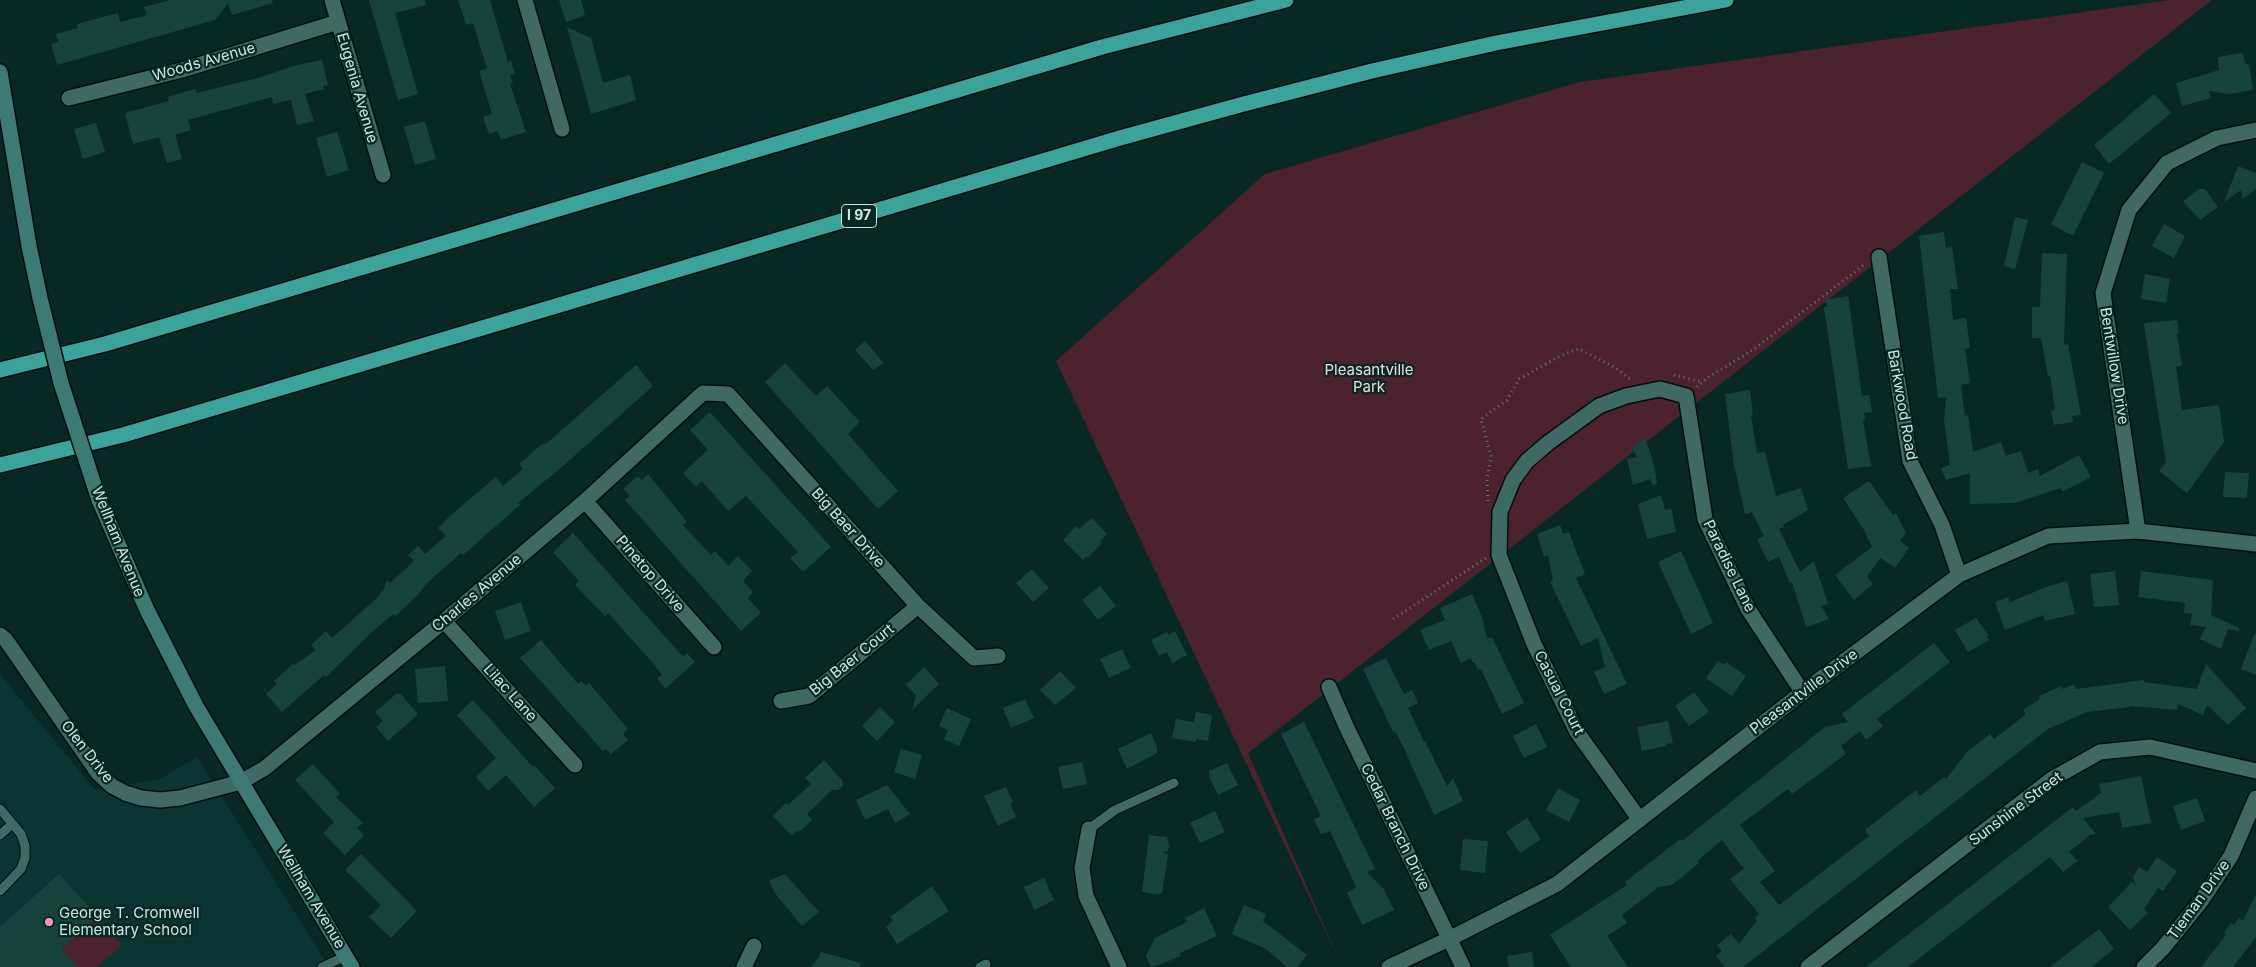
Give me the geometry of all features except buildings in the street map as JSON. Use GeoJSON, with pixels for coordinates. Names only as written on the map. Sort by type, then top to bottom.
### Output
{"type":"FeatureCollection","features":[{"type":"Feature","properties":{"kind":"highway"},"geometry":{"type":"LineString","coordinates":[[0,370],[105,344],[1102,47],[1286,0]]}},
{"type":"Feature","properties":{"kind":"highway","name":"I 97"},"geometry":{"type":"LineString","coordinates":[[0,465],[123,435],[1120,138],[1240,105],[1372,71],[1496,43],[1726,0]]}},
{"type":"Feature","properties":{"kind":"street","name":"Eugenia Avenue"},"geometry":{"type":"LineString","coordinates":[[332,0],[382,175]]}},
{"type":"Feature","properties":{"kind":"street"},"geometry":{"type":"LineString","coordinates":[[525,0],[562,130]]}},
{"type":"Feature","properties":{"kind":"street","name":"Woods Avenue"},"geometry":{"type":"LineString","coordinates":[[69,98],[182,70],[338,22]]}},
{"type":"Feature","properties":{"kind":"street","name":"Wellham Avenue"},"geometry":{"type":"LineString","coordinates":[[0,72],[29,246],[40,298],[64,392],[99,500],[164,645],[196,706],[349,962]]}},
{"type":"Feature","properties":{"kind":"street","name":"Bentwillow Drive"},"geometry":{"type":"LineString","coordinates":[[2138,531],[2103,293],[2129,210],[2167,163],[2217,138],[2256,130]]}},
{"type":"Feature","properties":{"kind":"street","name":"Barkwood Road"},"geometry":{"type":"LineString","coordinates":[[1879,257],[1910,461],[1942,525],[1960,575]]}},
{"type":"Feature","properties":{"kind":"street","name":"Casual Court"},"geometry":{"type":"LineString","coordinates":[[1640,820],[1577,732],[1534,644],[1499,555],[1500,512],[1513,480],[1527,461],[1548,443],[1599,406],[1626,396],[1660,388],[1686,396]]}},
{"type":"Feature","properties":{"kind":"street","name":"Charles Avenue"},"geometry":{"type":"LineString","coordinates":[[241,782],[265,768],[444,622],[585,502],[703,393]]}},
{"type":"Feature","properties":{"kind":"street","name":"Big Baer Drive"},"geometry":{"type":"LineString","coordinates":[[703,393],[728,394],[918,606],[974,658],[998,656]]}},
{"type":"Feature","properties":{"kind":"street","name":"Paradise Lane"},"geometry":{"type":"LineString","coordinates":[[1686,396],[1705,519],[1748,609],[1803,693]]}},
{"type":"Feature","properties":{"kind":"street","name":"Pinetop Drive"},"geometry":{"type":"LineString","coordinates":[[585,502],[714,648]]}},
{"type":"Feature","properties":{"kind":"street","name":"Pleasantville Drive"},"geometry":{"type":"LineString","coordinates":[[1389,967],[1558,884],[1803,693],[1960,575],[2048,536],[2138,531],[2256,544]]}},
{"type":"Feature","properties":{"kind":"street","name":"Big Baer Court"},"geometry":{"type":"LineString","coordinates":[[781,701],[810,696],[918,606]]}},
{"type":"Feature","properties":{"kind":"street","name":"Lilac Lane"},"geometry":{"type":"LineString","coordinates":[[444,622],[575,765]]}},
{"type":"Feature","properties":{"kind":"street","name":"Olen Drive"},"geometry":{"type":"LineString","coordinates":[[0,635],[6,640],[98,773],[112,786],[125,794],[160,800],[180,798],[241,782]]}},
{"type":"Feature","properties":{"kind":"street","name":"Cedar Branch Drive"},"geometry":{"type":"LineString","coordinates":[[1329,687],[1343,720],[1463,967]]}},
{"type":"Feature","properties":{"kind":"street","name":"Sunshine Street"},"geometry":{"type":"LineString","coordinates":[[1808,967],[2052,779],[2100,752],[2150,747],[2256,771]]}},
{"type":"Feature","properties":{"kind":"street","name":"Tieman Drive"},"geometry":{"type":"LineString","coordinates":[[2144,967],[2163,948],[2201,901],[2231,856],[2256,798]]}},
{"type":"Feature","properties":{"kind":"street"},"geometry":{"type":"LineString","coordinates":[[1089,829],[1082,868],[1086,896],[1118,967]]}},
{"type":"Feature","properties":{"kind":"street"},"geometry":{"type":"LineString","coordinates":[[744,967],[754,946]]}},
{"type":"Feature","properties":{"kind":"lane"},"geometry":{"type":"LineString","coordinates":[[1089,829],[1116,810],[1174,783]]}},
{"type":"Feature","properties":{"kind":"lane"},"geometry":{"type":"LineString","coordinates":[[0,809],[21,834],[25,846],[25,858],[21,869],[0,891]]}},
{"type":"Feature","properties":{"kind":"lane"},"geometry":{"type":"LineString","coordinates":[[0,835],[12,824]]}},
{"type":"Feature","properties":{"kind":"lane"},"geometry":{"type":"LineString","coordinates":[[322,967],[349,962]]}},
{"type":"Feature","properties":{"kind":"path"},"geometry":{"type":"LineString","coordinates":[[1686,396],[1707,378],[1754,349],[1865,264],[1879,257]]}},
{"type":"Feature","properties":{"kind":"shaded area"},"geometry":{"type":"Polygon","coordinates":[[[0,674],[95,790],[160,779],[197,757],[329,967],[0,967],[0,674]]]}},
{"type":"Feature","properties":{"kind":"green space","name":"Pleasantville Park"},"geometry":{"type":"Polygon","coordinates":[[[2170,0],[2212,0],[1248,753],[1340,962],[1056,361],[1265,174],[1580,82],[2170,0]]]}},
{"type":"Feature","properties":{"kind":"green space"},"geometry":{"type":"Polygon","coordinates":[[[98,917],[122,945],[97,967],[77,967],[61,949],[98,917]]]}},
{"type":"Feature","properties":{"kind":"place","name":"George T. Cromwell Elementary School"},"geometry":{"type":"Point","coordinates":[49,922]}}]}
